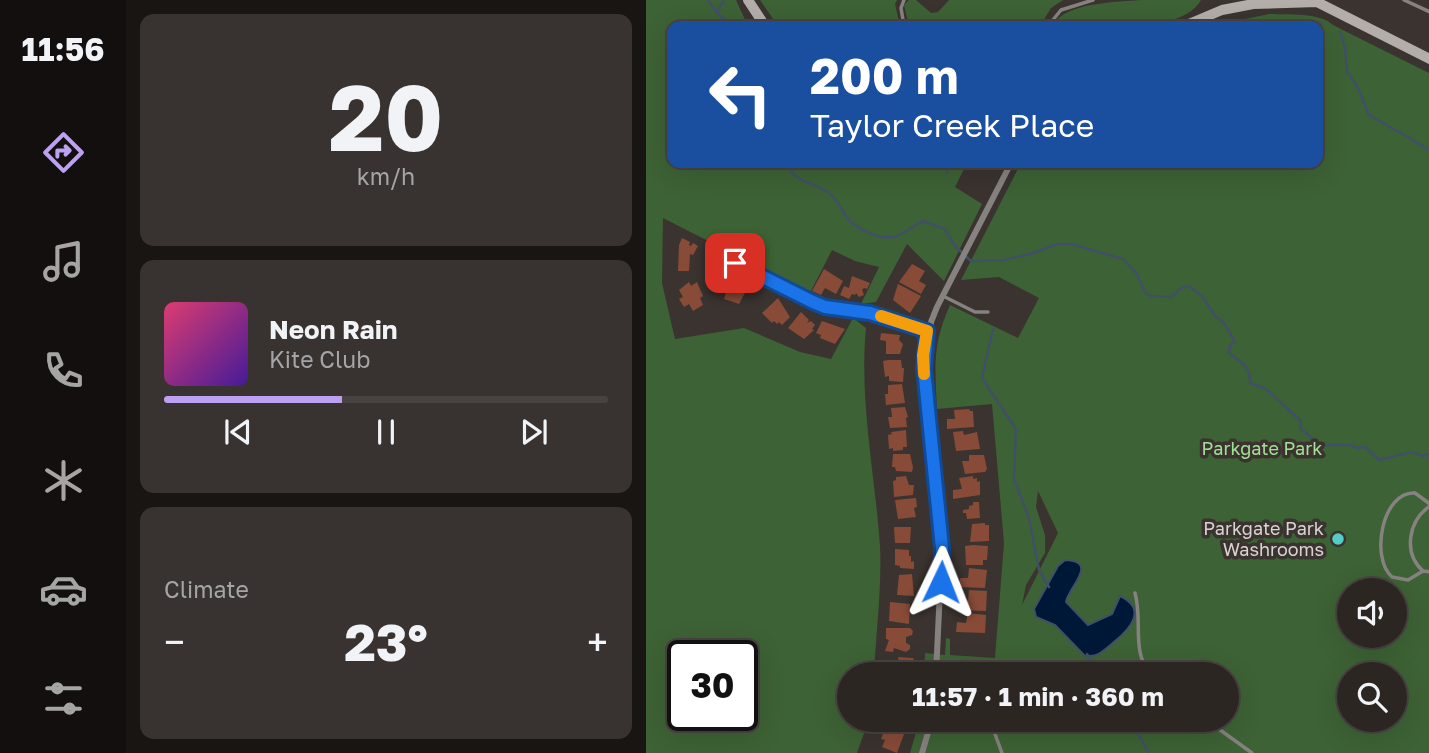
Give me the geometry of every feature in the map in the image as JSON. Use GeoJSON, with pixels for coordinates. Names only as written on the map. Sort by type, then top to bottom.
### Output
{"type":"FeatureCollection","features":[{"type":"Feature","properties":{"kind":"street"},"geometry":{"type":"LineString","coordinates":[[748,0],[762,21]]}},
{"type":"Feature","properties":{"kind":"street"},"geometry":{"type":"LineString","coordinates":[[1195,21],[1222,10],[1253,4],[1318,1],[1429,59]]}},
{"type":"Feature","properties":{"kind":"street"},"geometry":{"type":"LineString","coordinates":[[937,662],[942,548],[924,369],[927,331],[1008,168]]}},
{"type":"Feature","properties":{"kind":"street"},"geometry":{"type":"LineString","coordinates":[[719,261],[735,263],[825,307],[870,313],[927,331]]}},
{"type":"Feature","properties":{"kind":"street"},"geometry":{"type":"LineString","coordinates":[[922,753],[928,732]]}},
{"type":"Feature","properties":{"kind":"lane"},"geometry":{"type":"LineString","coordinates":[[903,21],[901,8],[904,0]]}},
{"type":"Feature","properties":{"kind":"lane"},"geometry":{"type":"LineString","coordinates":[[1052,21],[1061,10],[1093,0]]}},
{"type":"Feature","properties":{"kind":"lane"},"geometry":{"type":"LineString","coordinates":[[1404,0],[1429,12]]}},
{"type":"Feature","properties":{"kind":"lane"},"geometry":{"type":"LineString","coordinates":[[943,296],[975,312],[988,312]]}},
{"type":"Feature","properties":{"kind":"lane"},"geometry":{"type":"LineString","coordinates":[[1422,571],[1412,554],[1410,533],[1420,514],[1429,505],[1415,493],[1403,494],[1389,512],[1381,533],[1382,554],[1387,573],[1397,579],[1408,580],[1422,571],[1429,572]]}},
{"type":"Feature","properties":{"kind":"lane"},"geometry":{"type":"LineString","coordinates":[[1135,593],[1139,607],[1137,641],[1142,662]]}},
{"type":"Feature","properties":{"kind":"lane"},"geometry":{"type":"LineString","coordinates":[[994,732],[1002,753]]}},
{"type":"Feature","properties":{"kind":"lane"},"geometry":{"type":"LineString","coordinates":[[1223,732],[1252,753]]}},
{"type":"Feature","properties":{"kind":"green space"},"geometry":{"type":"Polygon","coordinates":[[[646,0],[736,0],[746,21],[667,21],[667,168],[964,168],[955,187],[982,204],[944,281],[907,244],[876,302],[861,304],[879,267],[855,261],[832,250],[810,293],[663,218],[662,283],[675,339],[744,328],[800,352],[831,359],[853,318],[866,328],[866,410],[880,546],[875,662],[837,662],[837,732],[864,732],[857,753],[646,753],[646,0]]]}},
{"type":"Feature","properties":{"kind":"green space"},"geometry":{"type":"Polygon","coordinates":[[[760,0],[897,0],[895,4],[899,21],[775,21],[760,0]]]}},
{"type":"Feature","properties":{"kind":"green space"},"geometry":{"type":"Polygon","coordinates":[[[909,0],[916,0],[931,13],[938,12],[949,0],[1063,0],[1051,8],[1043,21],[908,21],[904,5],[909,0]]]}},
{"type":"Feature","properties":{"kind":"green space"},"geometry":{"type":"Polygon","coordinates":[[[1201,0],[1191,11],[1167,21],[1056,21],[1068,12],[1106,3],[1201,0]]]}},
{"type":"Feature","properties":{"kind":"green space","name":"Parkgate Park"},"geometry":{"type":"Polygon","coordinates":[[[1269,14],[1320,18],[1429,73],[1429,753],[910,753],[916,732],[1239,732],[1239,662],[925,662],[925,653],[945,655],[946,638],[950,639],[950,655],[995,658],[1004,543],[992,404],[937,409],[936,356],[940,332],[950,305],[1018,338],[1039,298],[999,277],[961,280],[1018,168],[1323,168],[1323,21],[1236,21],[1269,14]],[[1038,491],[1036,507],[1045,535],[1045,553],[1026,585],[1022,605],[1058,533],[1038,491]]]}},
{"type":"Feature","properties":{"kind":"water"},"geometry":{"type":"Polygon","coordinates":[[[1065,560],[1080,565],[1081,570],[1066,602],[1088,625],[1112,614],[1120,596],[1128,601],[1135,613],[1134,619],[1120,637],[1096,655],[1085,656],[1055,625],[1036,617],[1034,609],[1058,566],[1065,560]]]}},
{"type":"Feature","properties":{"kind":"building"},"geometry":{"type":"Polygon","coordinates":[[[682,238],[690,242],[691,246],[693,243],[698,246],[693,255],[690,254],[689,271],[678,271],[679,245],[682,238]]]}},
{"type":"Feature","properties":{"kind":"building"},"geometry":{"type":"Polygon","coordinates":[[[912,264],[925,271],[919,281],[926,285],[921,294],[899,282],[912,264]]]}},
{"type":"Feature","properties":{"kind":"building"},"geometry":{"type":"Polygon","coordinates":[[[824,269],[843,281],[836,294],[825,288],[821,295],[812,291],[824,269]]]}},
{"type":"Feature","properties":{"kind":"building"},"geometry":{"type":"Polygon","coordinates":[[[852,276],[870,283],[867,289],[862,290],[864,295],[859,297],[856,293],[852,294],[849,299],[840,295],[844,286],[849,288],[852,276]]]}},
{"type":"Feature","properties":{"kind":"building"},"geometry":{"type":"Polygon","coordinates":[[[734,277],[746,284],[744,288],[747,289],[739,304],[724,299],[727,289],[723,287],[728,278],[734,277]]]}},
{"type":"Feature","properties":{"kind":"building"},"geometry":{"type":"Polygon","coordinates":[[[689,282],[691,286],[697,282],[703,296],[700,298],[703,305],[693,311],[689,304],[684,307],[679,299],[683,297],[679,290],[689,282]]]}},
{"type":"Feature","properties":{"kind":"building"},"geometry":{"type":"Polygon","coordinates":[[[898,284],[921,296],[910,313],[893,300],[898,284]]]}},
{"type":"Feature","properties":{"kind":"building"},"geometry":{"type":"Polygon","coordinates":[[[778,298],[790,317],[782,325],[774,321],[772,323],[762,313],[778,298]]]}},
{"type":"Feature","properties":{"kind":"building"},"geometry":{"type":"Polygon","coordinates":[[[801,312],[809,320],[807,323],[811,321],[815,325],[812,329],[814,330],[804,339],[788,328],[801,312]]]}},
{"type":"Feature","properties":{"kind":"building"},"geometry":{"type":"Polygon","coordinates":[[[822,321],[845,329],[835,344],[820,338],[821,335],[816,333],[822,321]]]}},
{"type":"Feature","properties":{"kind":"building"},"geometry":{"type":"Polygon","coordinates":[[[881,333],[900,335],[899,340],[903,344],[900,354],[886,354],[886,341],[880,340],[881,333]]]}},
{"type":"Feature","properties":{"kind":"building"},"geometry":{"type":"Polygon","coordinates":[[[901,360],[904,368],[903,382],[889,381],[889,376],[885,377],[883,361],[901,360]]]}},
{"type":"Feature","properties":{"kind":"building"},"geometry":{"type":"Polygon","coordinates":[[[902,384],[905,403],[886,405],[888,385],[902,384]]]}},
{"type":"Feature","properties":{"kind":"building"},"geometry":{"type":"Polygon","coordinates":[[[905,407],[907,427],[890,428],[888,417],[892,417],[891,408],[905,407]]]}},
{"type":"Feature","properties":{"kind":"building"},"geometry":{"type":"Polygon","coordinates":[[[954,410],[973,411],[974,427],[947,429],[947,419],[955,419],[954,410]]]}},
{"type":"Feature","properties":{"kind":"building"},"geometry":{"type":"Polygon","coordinates":[[[906,430],[907,447],[903,447],[903,450],[889,449],[888,435],[906,430]]]}},
{"type":"Feature","properties":{"kind":"building"},"geometry":{"type":"Polygon","coordinates":[[[963,431],[964,435],[977,432],[980,449],[956,451],[953,432],[963,431]]]}},
{"type":"Feature","properties":{"kind":"building"},"geometry":{"type":"Polygon","coordinates":[[[893,454],[910,454],[912,472],[896,471],[895,467],[892,467],[893,454]]]}},
{"type":"Feature","properties":{"kind":"building"},"geometry":{"type":"Polygon","coordinates":[[[969,455],[984,455],[987,469],[985,472],[965,474],[962,461],[969,461],[969,455]]]}},
{"type":"Feature","properties":{"kind":"building"},"geometry":{"type":"Polygon","coordinates":[[[906,476],[909,485],[914,485],[913,495],[894,497],[893,481],[896,477],[906,476]]]}},
{"type":"Feature","properties":{"kind":"building"},"geometry":{"type":"Polygon","coordinates":[[[973,476],[973,479],[977,478],[977,482],[980,481],[980,495],[953,499],[953,490],[962,489],[959,478],[973,476]]]}},
{"type":"Feature","properties":{"kind":"building"},"geometry":{"type":"Polygon","coordinates":[[[916,498],[916,517],[898,519],[895,500],[916,498]]]}},
{"type":"Feature","properties":{"kind":"building"},"geometry":{"type":"Polygon","coordinates":[[[973,502],[979,502],[980,518],[967,519],[963,510],[969,509],[973,502]]]}},
{"type":"Feature","properties":{"kind":"building"},"geometry":{"type":"Polygon","coordinates":[[[972,524],[989,525],[989,541],[970,542],[972,524]]]}},
{"type":"Feature","properties":{"kind":"building"},"geometry":{"type":"Polygon","coordinates":[[[894,527],[911,527],[910,543],[895,543],[894,527]]]}},
{"type":"Feature","properties":{"kind":"building"},"geometry":{"type":"Polygon","coordinates":[[[965,546],[988,546],[987,560],[983,560],[983,565],[966,565],[965,546]]]}},
{"type":"Feature","properties":{"kind":"building"},"geometry":{"type":"Polygon","coordinates":[[[895,549],[909,550],[914,569],[895,565],[895,549]]]}},
{"type":"Feature","properties":{"kind":"building"},"geometry":{"type":"Polygon","coordinates":[[[969,568],[987,570],[985,588],[959,587],[960,578],[968,578],[969,568]]]}},
{"type":"Feature","properties":{"kind":"building"},"geometry":{"type":"Polygon","coordinates":[[[912,574],[914,596],[897,595],[899,575],[912,574]]]}},
{"type":"Feature","properties":{"kind":"building"},"geometry":{"type":"Polygon","coordinates":[[[969,590],[987,591],[986,611],[959,610],[959,600],[968,601],[969,590]]]}},
{"type":"Feature","properties":{"kind":"building"},"geometry":{"type":"Polygon","coordinates":[[[890,602],[910,604],[909,624],[889,621],[890,602]]]}},
{"type":"Feature","properties":{"kind":"building"},"geometry":{"type":"Polygon","coordinates":[[[968,613],[986,615],[985,633],[956,632],[957,622],[966,623],[968,613]]]}},
{"type":"Feature","properties":{"kind":"building"},"geometry":{"type":"Polygon","coordinates":[[[886,628],[910,628],[912,635],[906,637],[906,643],[910,645],[910,649],[906,652],[894,648],[893,652],[885,651],[889,640],[886,639],[886,628]]]}},
{"type":"Feature","properties":{"kind":"building"},"geometry":{"type":"Polygon","coordinates":[[[898,657],[913,658],[915,662],[899,662],[898,657]]]}},
{"type":"Feature","properties":{"kind":"building"},"geometry":{"type":"Polygon","coordinates":[[[884,732],[904,734],[897,753],[882,747],[885,740],[881,739],[884,732]]]}},
{"type":"Feature","properties":{"kind":"waterway"},"geometry":{"type":"LineString","coordinates":[[708,0],[727,21]]}},
{"type":"Feature","properties":{"kind":"waterway"},"geometry":{"type":"LineString","coordinates":[[717,12],[724,0]]}},
{"type":"Feature","properties":{"kind":"waterway"},"geometry":{"type":"LineString","coordinates":[[1340,32],[1347,71],[1358,88],[1369,115],[1430,150]]}},
{"type":"Feature","properties":{"kind":"waterway"},"geometry":{"type":"LineString","coordinates":[[790,168],[798,178],[830,194],[850,220],[874,235],[894,237],[923,221],[945,229],[955,246],[971,261],[1004,260],[1058,244],[1071,244],[1123,259],[1137,274],[1145,293],[1151,296],[1172,297],[1181,288],[1189,286],[1202,296],[1215,316],[1224,323],[1235,342],[1230,345],[1229,353],[1247,368],[1250,383],[1266,389],[1301,421],[1300,428],[1320,445],[1365,447],[1379,460],[1411,452],[1423,456],[1430,453]]}},
{"type":"Feature","properties":{"kind":"waterway"},"geometry":{"type":"LineString","coordinates":[[993,329],[982,378],[1016,429],[1014,479],[1029,518],[1039,570],[1049,587]]}},
{"type":"Feature","properties":{"kind":"waterway"},"geometry":{"type":"LineString","coordinates":[[1087,654],[1093,662]]}},
{"type":"Feature","properties":{"kind":"waterway"},"geometry":{"type":"LineString","coordinates":[[1137,732],[1149,753]]}},
{"type":"Feature","properties":{"kind":"slow traffic"},"geometry":{"type":"LineString","coordinates":[[881,316],[927,331],[923,355],[924,374]]}},
{"type":"Feature","properties":{"kind":"place","name":"Parkgate Park Washrooms"},"geometry":{"type":"Point","coordinates":[1338,539]}},
{"type":"Feature","properties":{"kind":"route"},"geometry":{"type":"LineString","coordinates":[[735,263],[825,307],[870,313],[927,331],[923,355],[942,548],[941,582]]}}]}
